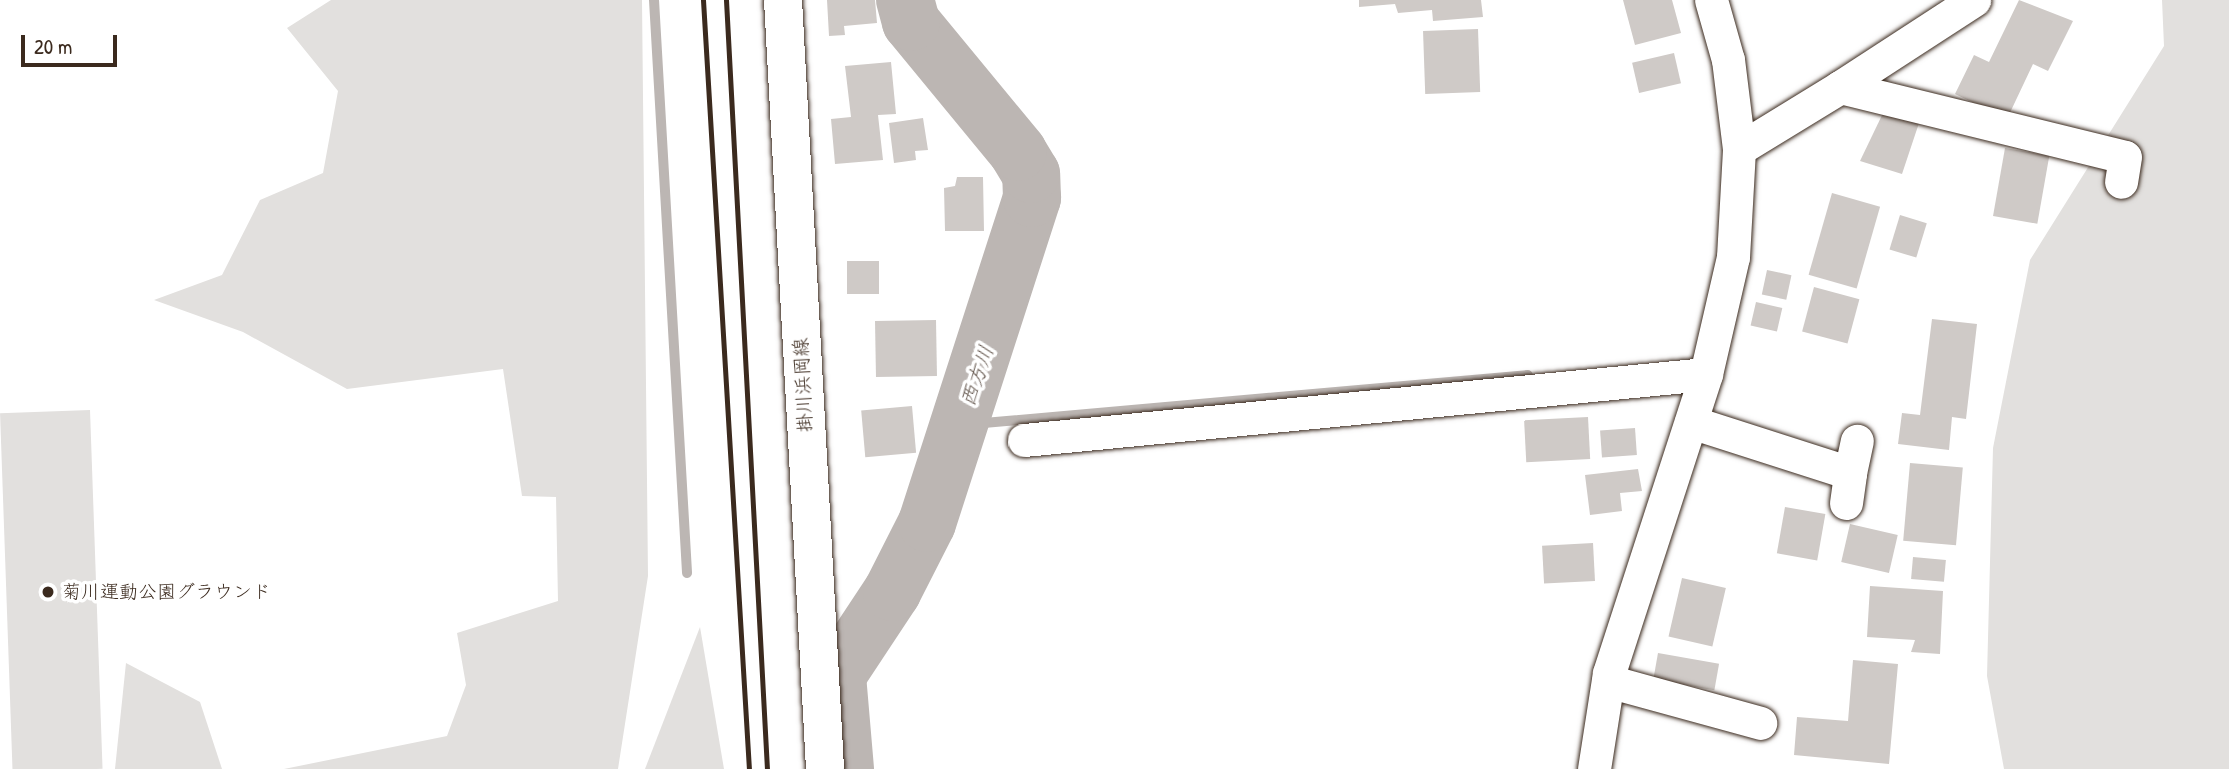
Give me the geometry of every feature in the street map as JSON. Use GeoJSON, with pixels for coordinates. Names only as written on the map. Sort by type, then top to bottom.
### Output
{"type":"FeatureCollection","features":[{"type":"Feature","properties":{"kind":"main road","name":"掛川浜岡線"},"geometry":{"type":"LineString","coordinates":[[782,0],[825,769]]}},
{"type":"Feature","properties":{"kind":"street"},"geometry":{"type":"LineString","coordinates":[[1594,769],[1608,681],[1706,374],[1733,257],[1738,149],[1728,60],[1711,0]]}},
{"type":"Feature","properties":{"kind":"street"},"geometry":{"type":"LineString","coordinates":[[1738,149],[1974,0]]}},
{"type":"Feature","properties":{"kind":"street"},"geometry":{"type":"LineString","coordinates":[[1840,87],[2125,157],[2121,182]]}},
{"type":"Feature","properties":{"kind":"street"},"geometry":{"type":"LineString","coordinates":[[1024,440],[1706,374]]}},
{"type":"Feature","properties":{"kind":"street"},"geometry":{"type":"LineString","coordinates":[[1691,422],[1851,472]]}},
{"type":"Feature","properties":{"kind":"street"},"geometry":{"type":"LineString","coordinates":[[1608,681],[1760,723]]}},
{"type":"Feature","properties":{"kind":"shaded area"},"geometry":{"type":"Polygon","coordinates":[[[331,0],[642,0],[648,576],[618,769],[284,769],[447,736],[466,685],[457,633],[558,601],[556,497],[522,496],[503,369],[347,389],[243,332],[154,300],[222,275],[260,200],[323,173],[338,91],[287,28],[331,0]]]}},
{"type":"Feature","properties":{"kind":"shaded area"},"geometry":{"type":"Polygon","coordinates":[[[2162,0],[2229,0],[2229,769],[2004,769],[1987,676],[1993,448],[2030,260],[2164,46],[2162,0]]]}},
{"type":"Feature","properties":{"kind":"shaded area","name":"菊川運動公園グラウンド"},"geometry":{"type":"Polygon","coordinates":[[[90,410],[103,769],[12,769],[0,413],[90,410]]]}},
{"type":"Feature","properties":{"kind":"shaded area"},"geometry":{"type":"Polygon","coordinates":[[[700,627],[724,769],[645,769],[700,627]]]}},
{"type":"Feature","properties":{"kind":"shaded area"},"geometry":{"type":"Polygon","coordinates":[[[126,663],[200,702],[222,769],[115,769],[126,663]]]}},
{"type":"Feature","properties":{"kind":"building"},"geometry":{"type":"Polygon","coordinates":[[[827,0],[875,0],[877,23],[844,26],[845,35],[829,36],[827,0]]]}},
{"type":"Feature","properties":{"kind":"building"},"geometry":{"type":"Polygon","coordinates":[[[1359,0],[1481,0],[1483,17],[1433,21],[1432,10],[1398,13],[1395,4],[1359,7],[1359,0]]]}},
{"type":"Feature","properties":{"kind":"building"},"geometry":{"type":"Polygon","coordinates":[[[1623,0],[1672,0],[1681,33],[1635,45],[1623,0]]]}},
{"type":"Feature","properties":{"kind":"building"},"geometry":{"type":"Polygon","coordinates":[[[2019,0],[2073,21],[2048,71],[2033,64],[2007,119],[1955,94],[1974,55],[1989,62],[2019,0]]]}},
{"type":"Feature","properties":{"kind":"building"},"geometry":{"type":"Polygon","coordinates":[[[1478,29],[1480,92],[1425,94],[1423,31],[1478,29]]]}},
{"type":"Feature","properties":{"kind":"building"},"geometry":{"type":"Polygon","coordinates":[[[1674,53],[1681,83],[1639,93],[1632,63],[1674,53]]]}},
{"type":"Feature","properties":{"kind":"building"},"geometry":{"type":"Polygon","coordinates":[[[891,62],[896,114],[878,115],[883,160],[835,164],[831,119],[851,117],[845,66],[891,62]]]}},
{"type":"Feature","properties":{"kind":"building"},"geometry":{"type":"Polygon","coordinates":[[[1884,111],[1919,123],[1902,174],[1860,161],[1884,111]]]}},
{"type":"Feature","properties":{"kind":"building"},"geometry":{"type":"Polygon","coordinates":[[[923,118],[928,150],[915,151],[916,160],[894,163],[889,123],[923,118]]]}},
{"type":"Feature","properties":{"kind":"building"},"geometry":{"type":"Polygon","coordinates":[[[2005,148],[2049,156],[2037,224],[1993,216],[2005,148]]]}},
{"type":"Feature","properties":{"kind":"building"},"geometry":{"type":"Polygon","coordinates":[[[957,177],[983,177],[984,231],[945,231],[944,188],[955,186],[957,177]]]}},
{"type":"Feature","properties":{"kind":"building"},"geometry":{"type":"Polygon","coordinates":[[[1832,193],[1880,207],[1857,288],[1809,275],[1832,193]]]}},
{"type":"Feature","properties":{"kind":"building"},"geometry":{"type":"Polygon","coordinates":[[[1900,215],[1927,223],[1916,258],[1889,249],[1900,215]]]}},
{"type":"Feature","properties":{"kind":"building"},"geometry":{"type":"Polygon","coordinates":[[[847,261],[879,261],[879,294],[847,294],[847,261]]]}},
{"type":"Feature","properties":{"kind":"building"},"geometry":{"type":"Polygon","coordinates":[[[1767,270],[1791,275],[1786,300],[1762,294],[1767,270]]]}},
{"type":"Feature","properties":{"kind":"building"},"geometry":{"type":"Polygon","coordinates":[[[1814,287],[1859,299],[1847,344],[1802,331],[1814,287]]]}},
{"type":"Feature","properties":{"kind":"building"},"geometry":{"type":"Polygon","coordinates":[[[1756,302],[1782,308],[1777,331],[1751,325],[1756,302]]]}},
{"type":"Feature","properties":{"kind":"building"},"geometry":{"type":"Polygon","coordinates":[[[1932,319],[1977,324],[1966,419],[1952,417],[1949,450],[1898,444],[1902,413],[1920,415],[1932,319]]]}},
{"type":"Feature","properties":{"kind":"building"},"geometry":{"type":"Polygon","coordinates":[[[936,320],[937,376],[876,377],[875,321],[936,320]]]}},
{"type":"Feature","properties":{"kind":"building"},"geometry":{"type":"Polygon","coordinates":[[[912,406],[916,453],[865,457],[861,410],[912,406]]]}},
{"type":"Feature","properties":{"kind":"building"},"geometry":{"type":"Polygon","coordinates":[[[1588,417],[1590,459],[1526,462],[1524,420],[1588,417]]]}},
{"type":"Feature","properties":{"kind":"building"},"geometry":{"type":"Polygon","coordinates":[[[1635,428],[1637,455],[1602,457],[1600,430],[1635,428]]]}},
{"type":"Feature","properties":{"kind":"building"},"geometry":{"type":"Polygon","coordinates":[[[1910,463],[1963,468],[1956,545],[1903,541],[1910,463]]]}},
{"type":"Feature","properties":{"kind":"building"},"geometry":{"type":"Polygon","coordinates":[[[1638,469],[1642,491],[1620,493],[1622,511],[1590,515],[1585,475],[1638,469]]]}},
{"type":"Feature","properties":{"kind":"building"},"geometry":{"type":"Polygon","coordinates":[[[1785,507],[1825,514],[1817,560],[1777,553],[1785,507]]]}},
{"type":"Feature","properties":{"kind":"building"},"geometry":{"type":"Polygon","coordinates":[[[1850,524],[1898,535],[1889,573],[1841,562],[1850,524]]]}},
{"type":"Feature","properties":{"kind":"building"},"geometry":{"type":"Polygon","coordinates":[[[1593,543],[1595,581],[1544,584],[1542,546],[1593,543]]]}},
{"type":"Feature","properties":{"kind":"building"},"geometry":{"type":"Polygon","coordinates":[[[1913,557],[1946,560],[1944,582],[1911,579],[1913,557]]]}},
{"type":"Feature","properties":{"kind":"building"},"geometry":{"type":"Polygon","coordinates":[[[1682,578],[1726,588],[1712,647],[1669,636],[1682,578]]]}},
{"type":"Feature","properties":{"kind":"building"},"geometry":{"type":"Polygon","coordinates":[[[1870,586],[1943,591],[1940,654],[1911,652],[1915,640],[1867,637],[1870,586]]]}},
{"type":"Feature","properties":{"kind":"building"},"geometry":{"type":"Polygon","coordinates":[[[1658,653],[1719,664],[1714,690],[1653,680],[1658,653]]]}},
{"type":"Feature","properties":{"kind":"building"},"geometry":{"type":"Polygon","coordinates":[[[1853,660],[1898,664],[1889,764],[1794,755],[1797,717],[1848,721],[1853,660]]]}},
{"type":"Feature","properties":{"kind":"waterway"},"geometry":{"type":"LineString","coordinates":[[654,0],[687,573]]}},
{"type":"Feature","properties":{"kind":"waterway","name":"西方川"},"geometry":{"type":"LineString","coordinates":[[845,769],[837,675],[892,592],[927,523],[1032,198],[1031,174],[1018,152],[911,22],[905,0]]}},
{"type":"Feature","properties":{"kind":"waterway"},"geometry":{"type":"LineString","coordinates":[[961,425],[1528,375]]}},
{"type":"Feature","properties":{"kind":"railway"},"geometry":{"type":"LineString","coordinates":[[703,0],[749,769]]}},
{"type":"Feature","properties":{"kind":"railway"},"geometry":{"type":"LineString","coordinates":[[726,0],[767,769]]}},
{"type":"Feature","properties":{"kind":"place","name":"菊川運動公園グラウンド"},"geometry":{"type":"Point","coordinates":[48,592]}}]}
